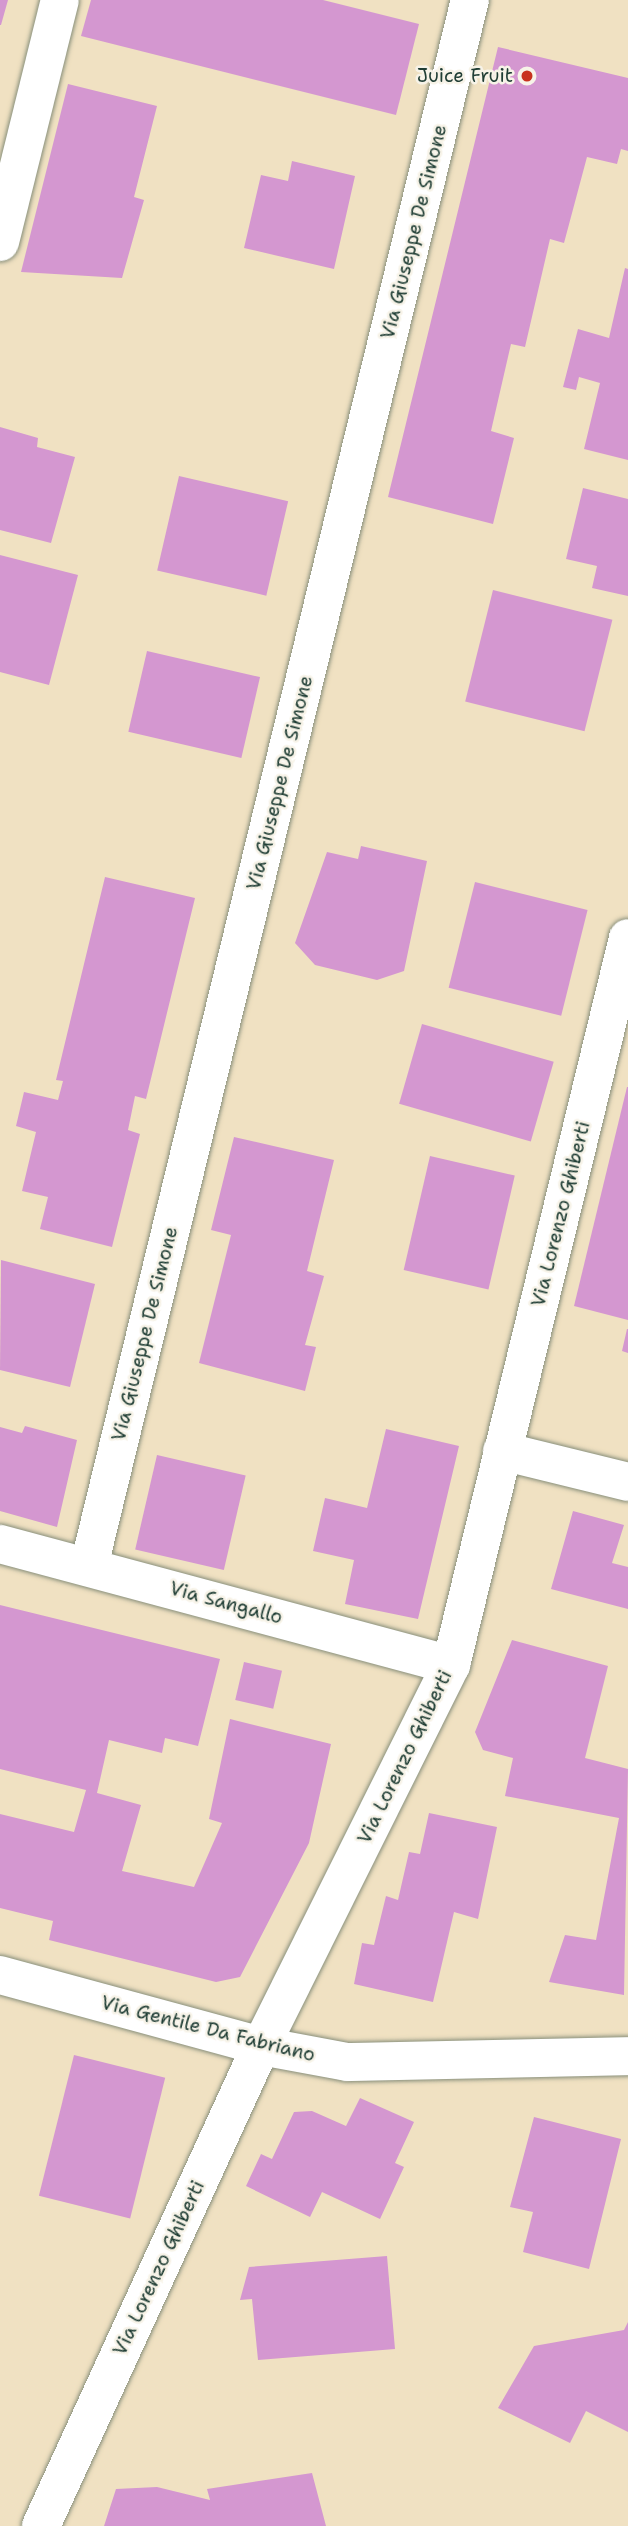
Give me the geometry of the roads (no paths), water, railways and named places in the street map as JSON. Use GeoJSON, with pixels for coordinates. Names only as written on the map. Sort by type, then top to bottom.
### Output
{"type":"FeatureCollection","features":[{"type":"Feature","properties":{"kind":"street"},"geometry":{"type":"LineString","coordinates":[[0,242],[60,0]]}},
{"type":"Feature","properties":{"kind":"street","name":"Via Giuseppe De Simone"},"geometry":{"type":"LineString","coordinates":[[89,1566],[470,0]]}},
{"type":"Feature","properties":{"kind":"street","name":"Via Lorenzo Ghiberti"},"geometry":{"type":"LineString","coordinates":[[41,2526],[261,2046],[451,1665],[628,938]]}},
{"type":"Feature","properties":{"kind":"street"},"geometry":{"type":"LineString","coordinates":[[502,1451],[628,1482]]}},
{"type":"Feature","properties":{"kind":"street","name":"Via Sangallo"},"geometry":{"type":"LineString","coordinates":[[0,1544],[451,1665]]}},
{"type":"Feature","properties":{"kind":"street","name":"Via Gentile Da Fabriano"},"geometry":{"type":"LineString","coordinates":[[0,1975],[261,2046],[347,2062],[628,2056]]}},
{"type":"Feature","properties":{"kind":"place","name":"Juice Fruit"},"geometry":{"type":"Point","coordinates":[527,76]}}]}
